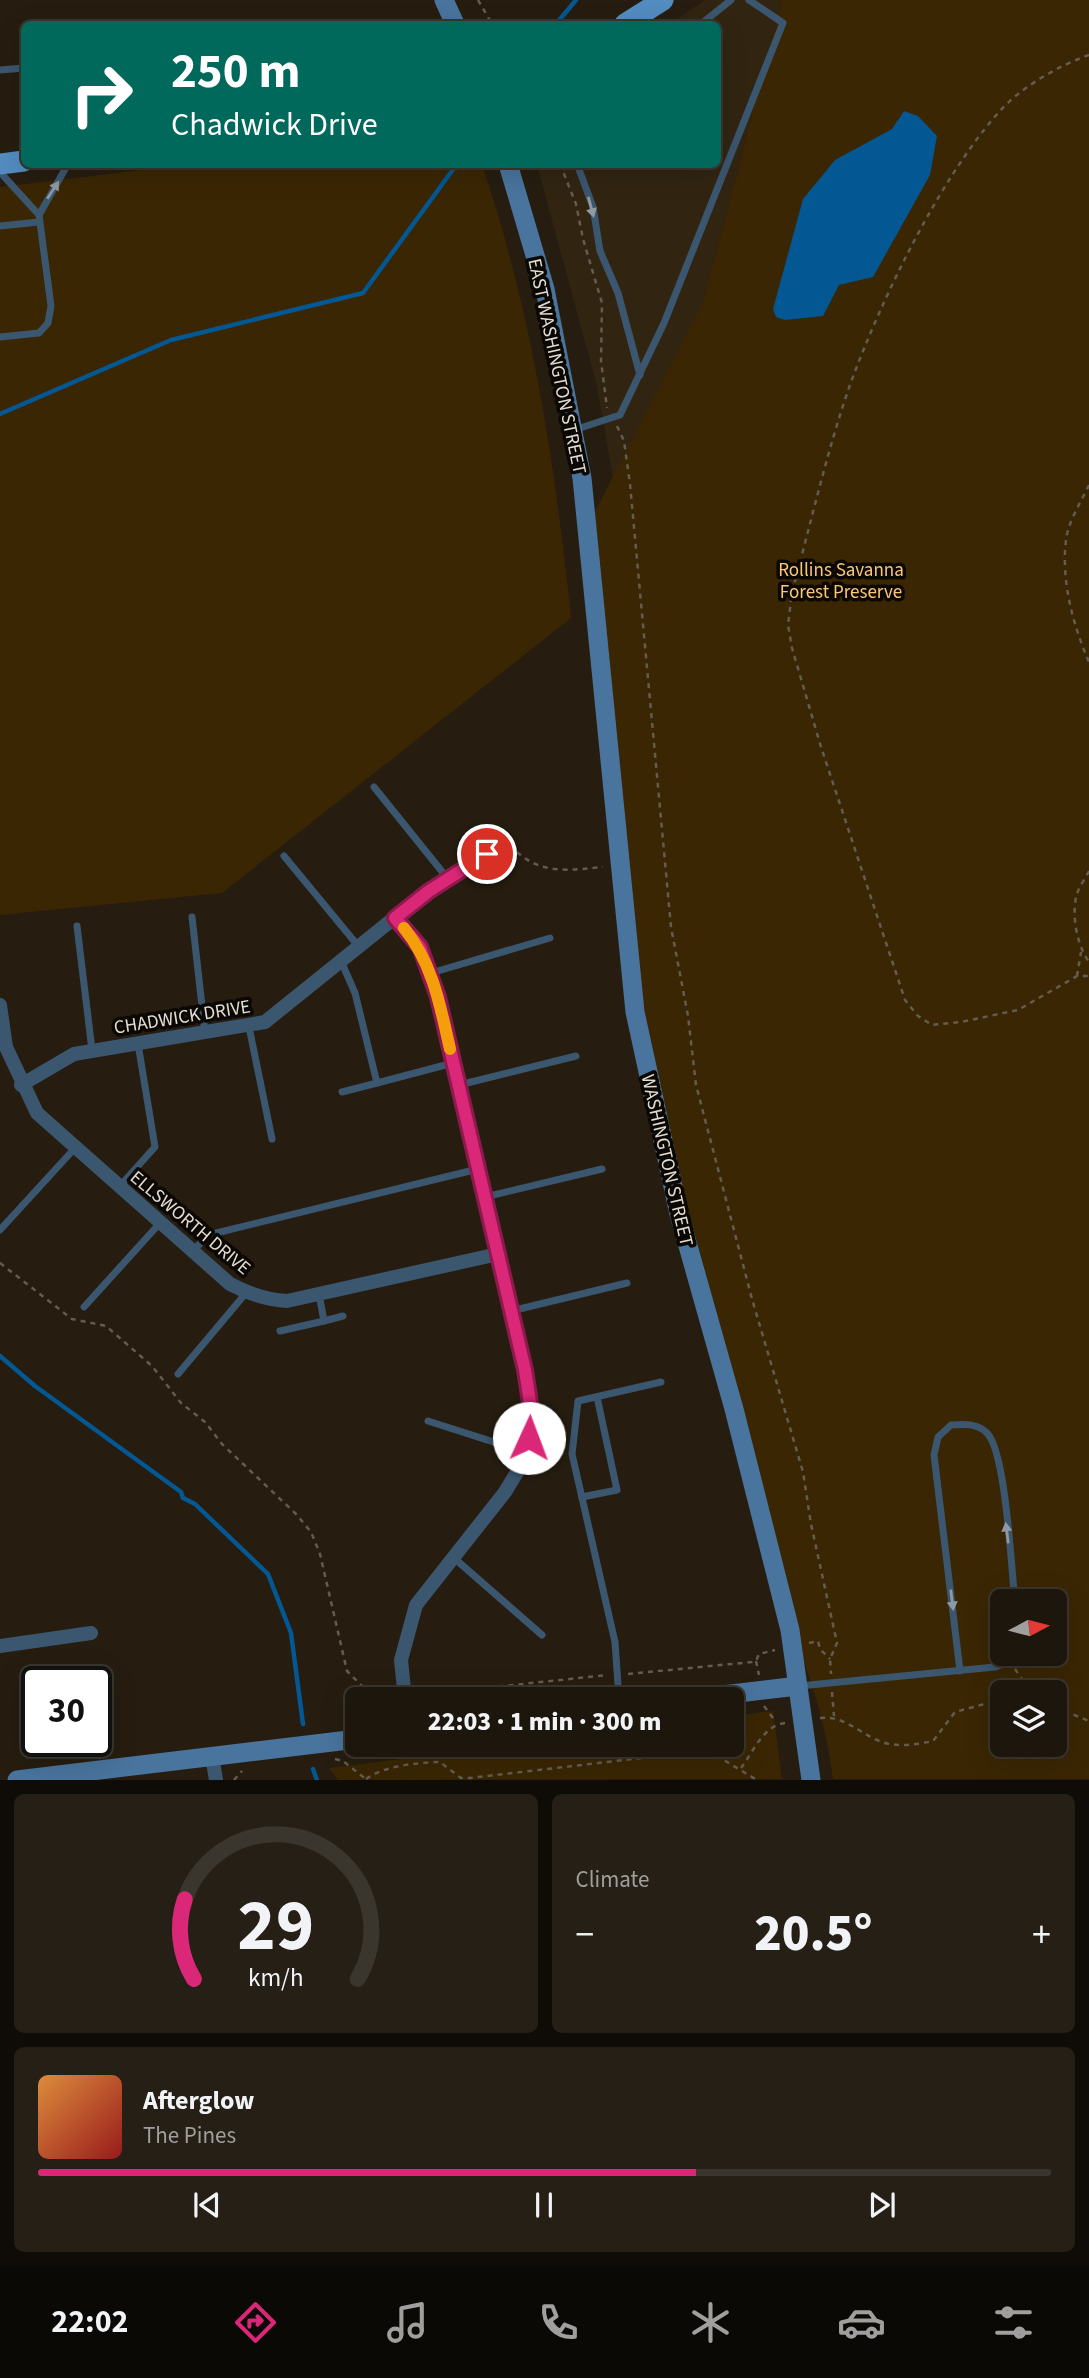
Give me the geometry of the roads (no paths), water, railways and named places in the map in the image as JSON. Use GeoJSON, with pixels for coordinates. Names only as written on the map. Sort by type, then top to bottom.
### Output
{"type":"FeatureCollection","features":[{"type":"Feature","properties":{"kind":"main road"},"geometry":{"type":"LineString","coordinates":[[444,0],[454,21]]}},
{"type":"Feature","properties":{"kind":"main road"},"geometry":{"type":"LineString","coordinates":[[635,21],[663,0]]}},
{"type":"Feature","properties":{"kind":"main road"},"geometry":{"type":"LineString","coordinates":[[0,164],[21,161]]}},
{"type":"Feature","properties":{"kind":"main road","name":"EAST WASHINGTON STREET"},"geometry":{"type":"LineString","coordinates":[[509,168],[545,289],[573,430],[586,529]]}},
{"type":"Feature","properties":{"kind":"main road","name":"WASHINGTON STREET"},"geometry":{"type":"LineString","coordinates":[[586,529],[635,1012],[660,1134],[790,1630],[811,1780]]}},
{"type":"Feature","properties":{"kind":"main road"},"geometry":{"type":"LineString","coordinates":[[744,1692],[798,1686]]}},
{"type":"Feature","properties":{"kind":"main road"},"geometry":{"type":"LineString","coordinates":[[17,1780],[345,1740]]}},
{"type":"Feature","properties":{"kind":"street","name":"CHADWICK DRIVE"},"geometry":{"type":"LineString","coordinates":[[22,1085],[74,1054],[249,1027],[265,1022],[448,878],[507,842]]}},
{"type":"Feature","properties":{"kind":"street"},"geometry":{"type":"LineString","coordinates":[[395,918],[420,947],[431,973],[498,1254],[531,1409],[525,1452],[505,1492],[416,1605],[401,1660],[404,1687]]}},
{"type":"Feature","properties":{"kind":"street","name":"ELLSWORTH DRIVE"},"geometry":{"type":"LineString","coordinates":[[0,1005],[6,1047],[37,1113],[230,1284],[246,1293],[287,1301],[498,1254]]}},
{"type":"Feature","properties":{"kind":"street"},"geometry":{"type":"LineString","coordinates":[[0,1646],[91,1633]]}},
{"type":"Feature","properties":{"kind":"street"},"geometry":{"type":"LineString","coordinates":[[212,1756],[216,1780]]}},
{"type":"Feature","properties":{"kind":"lane"},"geometry":{"type":"LineString","coordinates":[[705,21],[731,0]]}},
{"type":"Feature","properties":{"kind":"lane"},"geometry":{"type":"LineString","coordinates":[[573,430],[620,415],[640,376],[783,23],[749,0]]}},
{"type":"Feature","properties":{"kind":"lane"},"geometry":{"type":"LineString","coordinates":[[0,70],[21,68]]}},
{"type":"Feature","properties":{"kind":"lane"},"geometry":{"type":"LineString","coordinates":[[39,218],[66,168]]}},
{"type":"Feature","properties":{"kind":"lane"},"geometry":{"type":"LineString","coordinates":[[578,168],[593,207],[600,251],[618,293],[640,376]]}},
{"type":"Feature","properties":{"kind":"lane"},"geometry":{"type":"LineString","coordinates":[[0,172],[39,218],[51,306],[48,323],[39,333],[0,337]]}},
{"type":"Feature","properties":{"kind":"lane"},"geometry":{"type":"LineString","coordinates":[[0,226],[39,218]]}},
{"type":"Feature","properties":{"kind":"lane"},"geometry":{"type":"LineString","coordinates":[[374,787],[448,878]]}},
{"type":"Feature","properties":{"kind":"lane"},"geometry":{"type":"LineString","coordinates":[[284,856],[359,947]]}},
{"type":"Feature","properties":{"kind":"lane"},"geometry":{"type":"LineString","coordinates":[[192,917],[205,1033]]}},
{"type":"Feature","properties":{"kind":"lane"},"geometry":{"type":"LineString","coordinates":[[77,926],[92,1050]]}},
{"type":"Feature","properties":{"kind":"lane"},"geometry":{"type":"LineString","coordinates":[[431,973],[550,938]]}},
{"type":"Feature","properties":{"kind":"lane"},"geometry":{"type":"LineString","coordinates":[[341,961],[355,993],[377,1083]]}},
{"type":"Feature","properties":{"kind":"lane"},"geometry":{"type":"LineString","coordinates":[[249,1027],[272,1139]]}},
{"type":"Feature","properties":{"kind":"lane"},"geometry":{"type":"LineString","coordinates":[[119,1187],[155,1147],[137,1043]]}},
{"type":"Feature","properties":{"kind":"lane"},"geometry":{"type":"LineString","coordinates":[[458,1085],[576,1056]]}},
{"type":"Feature","properties":{"kind":"lane"},"geometry":{"type":"LineString","coordinates":[[342,1092],[453,1063]]}},
{"type":"Feature","properties":{"kind":"lane"},"geometry":{"type":"LineString","coordinates":[[0,1230],[75,1148]]}},
{"type":"Feature","properties":{"kind":"lane"},"geometry":{"type":"LineString","coordinates":[[193,1251],[208,1235],[478,1169]]}},
{"type":"Feature","properties":{"kind":"lane"},"geometry":{"type":"LineString","coordinates":[[484,1197],[602,1169]]}},
{"type":"Feature","properties":{"kind":"lane"},"geometry":{"type":"LineString","coordinates":[[85,1307],[160,1223]]}},
{"type":"Feature","properties":{"kind":"lane"},"geometry":{"type":"LineString","coordinates":[[511,1311],[627,1283]]}},
{"type":"Feature","properties":{"kind":"lane"},"geometry":{"type":"LineString","coordinates":[[178,1374],[246,1293]]}},
{"type":"Feature","properties":{"kind":"lane"},"geometry":{"type":"LineString","coordinates":[[319,1294],[324,1321]]}},
{"type":"Feature","properties":{"kind":"lane"},"geometry":{"type":"LineString","coordinates":[[280,1331],[343,1316]]}},
{"type":"Feature","properties":{"kind":"lane"},"geometry":{"type":"LineString","coordinates":[[619,1687],[608,1606],[572,1454],[578,1401],[661,1382]]}},
{"type":"Feature","properties":{"kind":"lane"},"geometry":{"type":"LineString","coordinates":[[582,1497],[617,1490],[597,1397]]}},
{"type":"Feature","properties":{"kind":"lane"},"geometry":{"type":"LineString","coordinates":[[428,1421],[525,1452]]}},
{"type":"Feature","properties":{"kind":"lane"},"geometry":{"type":"LineString","coordinates":[[960,1671],[934,1455],[938,1437],[951,1425],[971,1424],[981,1428],[998,1450],[1014,1589]]}},
{"type":"Feature","properties":{"kind":"lane"},"geometry":{"type":"LineString","coordinates":[[453,1557],[542,1635]]}},
{"type":"Feature","properties":{"kind":"lane"},"geometry":{"type":"LineString","coordinates":[[798,1686],[960,1671],[990,1666]]}},
{"type":"Feature","properties":{"kind":"water"},"geometry":{"type":"Polygon","coordinates":[[[904,111],[918,116],[937,136],[930,175],[873,277],[839,285],[823,316],[785,320],[776,317],[773,309],[803,199],[835,160],[892,129],[904,111]]]}},
{"type":"Feature","properties":{"kind":"waterway"},"geometry":{"type":"LineString","coordinates":[[558,21],[576,0]]}},
{"type":"Feature","properties":{"kind":"waterway"},"geometry":{"type":"LineString","coordinates":[[0,414],[171,340],[363,293],[454,168]]}},
{"type":"Feature","properties":{"kind":"waterway"},"geometry":{"type":"LineString","coordinates":[[0,1356],[35,1386],[181,1492],[183,1498],[195,1504],[268,1574],[291,1633],[303,1724]]}},
{"type":"Feature","properties":{"kind":"waterway"},"geometry":{"type":"LineString","coordinates":[[313,1769],[317,1780]]}},
{"type":"Feature","properties":{"kind":"park label","name":"Rollins Savanna Forest Preserve"},"geometry":{"type":"Point","coordinates":[841,580]}}]}
